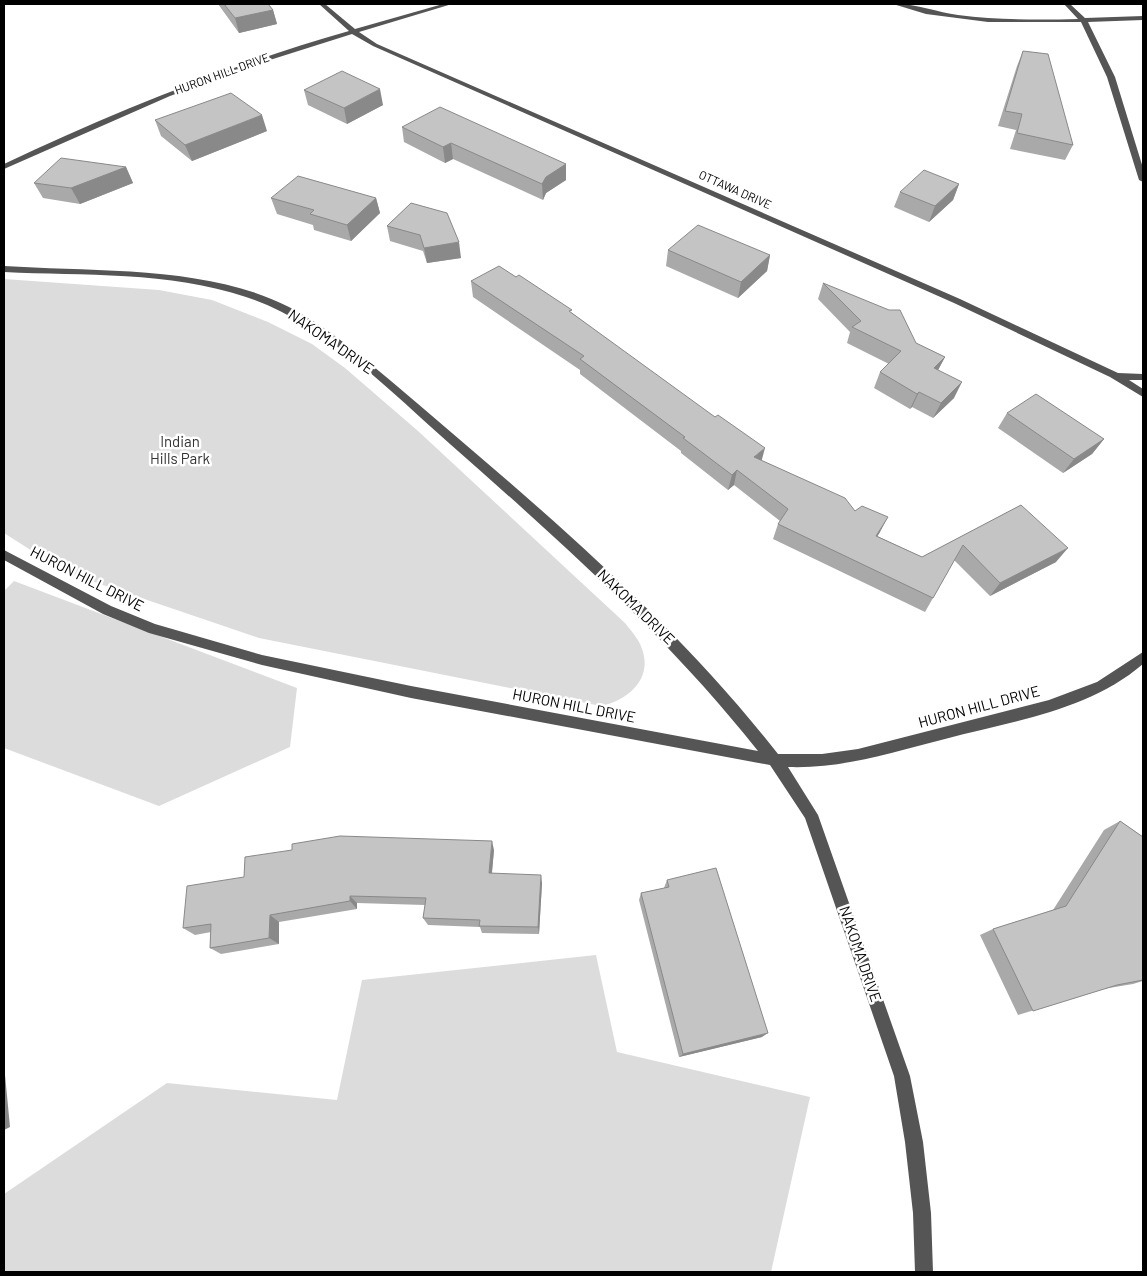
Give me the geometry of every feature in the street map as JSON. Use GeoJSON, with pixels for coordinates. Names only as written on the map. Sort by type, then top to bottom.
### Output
{"type":"FeatureCollection","features":[{"type":"Feature","properties":{"kind":"street","name":"OTTAWA DRIVE"},"geometry":{"type":"LineString","coordinates":[[322,4],[354,32],[375,45],[957,301],[1114,376],[1143,394]]}},
{"type":"Feature","properties":{"kind":"street","name":"HURON HILL DRIVE"},"geometry":{"type":"LineString","coordinates":[[4,167],[91,126],[181,88],[268,57],[449,4]]}},
{"type":"Feature","properties":{"kind":"street"},"geometry":{"type":"LineString","coordinates":[[896,4],[928,11],[997,20],[1084,21],[1143,18]]}},
{"type":"Feature","properties":{"kind":"street"},"geometry":{"type":"LineString","coordinates":[[1067,4],[1084,21],[1112,77],[1143,180]]}},
{"type":"Feature","properties":{"kind":"street","name":"NAKOMA DRIVE"},"geometry":{"type":"LineString","coordinates":[[4,269],[192,281],[243,294],[282,308],[306,322],[365,364],[398,392],[544,520],[628,598],[699,668],[776,760],[811,815],[902,1076],[914,1142],[922,1213],[924,1272]]}},
{"type":"Feature","properties":{"kind":"street"},"geometry":{"type":"LineString","coordinates":[[1114,376],[1143,377]]}},
{"type":"Feature","properties":{"kind":"street","name":"HURON HILL DRIVE"},"geometry":{"type":"LineString","coordinates":[[4,555],[106,610],[153,629],[262,660],[410,692],[776,760],[802,762],[829,760],[861,754],[1041,708],[1071,699],[1099,687],[1119,676],[1143,657]]}},
{"type":"Feature","properties":{"kind":"green space","name":"Indian Hills Park"},"geometry":{"type":"Polygon","coordinates":[[[4,279],[159,290],[212,300],[268,322],[312,344],[345,368],[418,431],[625,623],[641,645],[645,660],[641,679],[629,693],[620,699],[601,706],[259,638],[65,572],[4,533],[4,279]]]}},
{"type":"Feature","properties":{"kind":"green space"},"geometry":{"type":"Polygon","coordinates":[[[14,581],[297,688],[290,747],[159,806],[4,748],[4,591],[14,581]]]}},
{"type":"Feature","properties":{"kind":"green space"},"geometry":{"type":"Polygon","coordinates":[[[596,955],[617,1052],[810,1097],[771,1272],[4,1272],[4,1194],[167,1083],[337,1100],[362,980],[596,955]]]}},
{"type":"Feature","properties":{"kind":"building"},"geometry":{"type":"Polygon","coordinates":[[[224,4],[268,4],[273,10],[235,18],[224,4]]]}},
{"type":"Feature","properties":{"kind":"building"},"geometry":{"type":"Polygon","coordinates":[[[1023,51],[1048,54],[1073,145],[1017,133],[1022,114],[1005,111],[1023,51]]]}},
{"type":"Feature","properties":{"kind":"building"},"geometry":{"type":"Polygon","coordinates":[[[342,71],[380,89],[344,108],[304,90],[342,71]]]}},
{"type":"Feature","properties":{"kind":"building"},"geometry":{"type":"Polygon","coordinates":[[[231,93],[262,115],[185,145],[155,120],[231,93]]]}},
{"type":"Feature","properties":{"kind":"building"},"geometry":{"type":"Polygon","coordinates":[[[440,107],[566,164],[546,177],[542,184],[451,143],[443,147],[402,127],[440,107]]]}},
{"type":"Feature","properties":{"kind":"building"},"geometry":{"type":"Polygon","coordinates":[[[61,158],[126,167],[71,188],[34,183],[61,158]]]}},
{"type":"Feature","properties":{"kind":"building"},"geometry":{"type":"Polygon","coordinates":[[[924,170],[959,184],[935,206],[900,192],[924,170]]]}},
{"type":"Feature","properties":{"kind":"building"},"geometry":{"type":"Polygon","coordinates":[[[298,176],[376,198],[347,225],[310,214],[314,210],[271,198],[298,176]]]}},
{"type":"Feature","properties":{"kind":"building"},"geometry":{"type":"Polygon","coordinates":[[[411,203],[447,213],[459,242],[424,248],[420,235],[387,226],[411,203]]]}},
{"type":"Feature","properties":{"kind":"building"},"geometry":{"type":"Polygon","coordinates":[[[698,225],[770,255],[741,282],[668,250],[698,225]]]}},
{"type":"Feature","properties":{"kind":"building"},"geometry":{"type":"Polygon","coordinates":[[[499,266],[516,277],[519,275],[572,310],[569,311],[715,417],[718,415],[765,448],[754,457],[845,498],[855,511],[862,506],[888,517],[876,536],[922,557],[1021,505],[1068,548],[1000,583],[963,545],[933,598],[778,524],[788,509],[737,470],[732,475],[683,438],[685,437],[580,359],[584,356],[471,281],[499,266]]]}},
{"type":"Feature","properties":{"kind":"building"},"geometry":{"type":"Polygon","coordinates":[[[823,283],[889,310],[900,310],[916,343],[945,357],[934,368],[962,382],[941,403],[919,392],[917,394],[880,372],[901,351],[852,327],[861,321],[823,283]]]}},
{"type":"Feature","properties":{"kind":"building"},"geometry":{"type":"Polygon","coordinates":[[[1036,394],[1104,439],[1074,459],[1007,413],[1036,394]]]}},
{"type":"Feature","properties":{"kind":"building"},"geometry":{"type":"Polygon","coordinates":[[[1120,821],[1143,837],[1143,980],[1117,985],[1033,1011],[993,929],[1066,906],[1120,821]]]}},
{"type":"Feature","properties":{"kind":"building"},"geometry":{"type":"Polygon","coordinates":[[[340,836],[492,841],[489,873],[541,875],[538,927],[479,926],[480,920],[423,918],[426,898],[350,896],[350,901],[270,915],[269,938],[210,948],[211,924],[183,928],[187,886],[244,877],[245,857],[292,850],[292,844],[340,836]]]}},
{"type":"Feature","properties":{"kind":"building"},"geometry":{"type":"Polygon","coordinates":[[[716,868],[768,1033],[683,1054],[641,893],[669,887],[667,880],[716,868]]]}}]}
